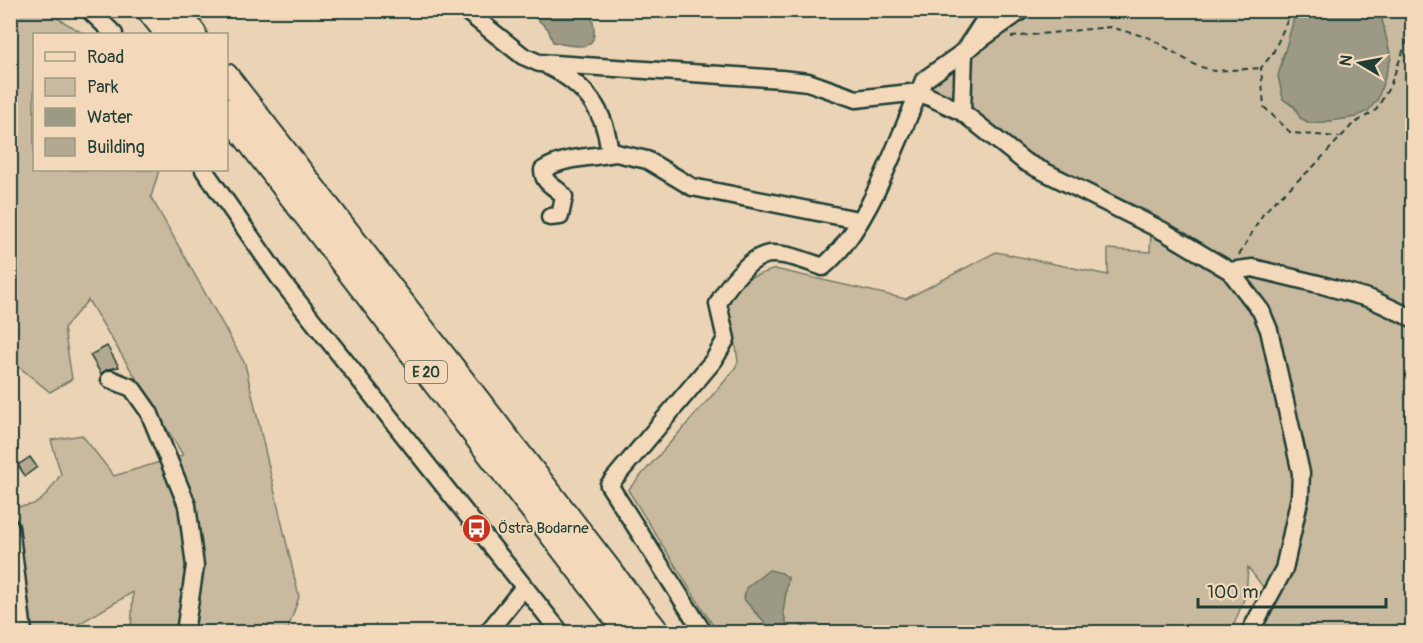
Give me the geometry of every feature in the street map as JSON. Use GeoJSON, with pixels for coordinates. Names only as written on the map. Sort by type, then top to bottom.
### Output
{"type":"FeatureCollection","features":[{"type":"Feature","properties":{"kind":"highway"},"geometry":{"type":"LineString","coordinates":[[149,10],[167,33]]}},
{"type":"Feature","properties":{"kind":"highway"},"geometry":{"type":"LineString","coordinates":[[176,10],[193,33]]}},
{"type":"Feature","properties":{"kind":"highway","name":"E 20"},"geometry":{"type":"LineString","coordinates":[[228,79],[657,633]]}},
{"type":"Feature","properties":{"kind":"highway","name":"E 20"},"geometry":{"type":"LineString","coordinates":[[228,114],[627,633]]}},
{"type":"Feature","properties":{"kind":"street"},"geometry":{"type":"LineString","coordinates":[[89,10],[113,33]]}},
{"type":"Feature","properties":{"kind":"street"},"geometry":{"type":"LineString","coordinates":[[465,10],[523,56],[543,63],[571,80],[588,94],[605,124],[609,148],[616,153]]}},
{"type":"Feature","properties":{"kind":"street"},"geometry":{"type":"LineString","coordinates":[[962,112],[964,52],[991,10]]}},
{"type":"Feature","properties":{"kind":"street"},"geometry":{"type":"LineString","coordinates":[[704,633],[609,484],[714,360],[726,339],[718,304],[742,270],[769,254],[793,257],[823,267],[840,252],[870,203],[924,80],[1022,10]]}},
{"type":"Feature","properties":{"kind":"street"},"geometry":{"type":"LineString","coordinates":[[543,63],[808,82],[856,99],[920,92],[962,112],[1025,162],[1163,231],[1230,271],[1261,311],[1269,330],[1301,473],[1296,518],[1284,569],[1250,633]]}},
{"type":"Feature","properties":{"kind":"street"},"geometry":{"type":"LineString","coordinates":[[550,218],[560,216],[564,196],[559,190],[549,186],[544,178],[543,170],[553,164],[572,159],[616,153],[647,160],[692,187],[858,220]]}},
{"type":"Feature","properties":{"kind":"street"},"geometry":{"type":"LineString","coordinates":[[205,171],[283,283],[560,633]]}},
{"type":"Feature","properties":{"kind":"street"},"geometry":{"type":"LineString","coordinates":[[1230,271],[1253,267],[1371,299],[1413,318]]}},
{"type":"Feature","properties":{"kind":"street"},"geometry":{"type":"LineString","coordinates":[[110,379],[132,388],[149,412],[187,505],[195,566],[185,633]]}},
{"type":"Feature","properties":{"kind":"street"},"geometry":{"type":"LineString","coordinates":[[10,527],[23,633]]}},
{"type":"Feature","properties":{"kind":"street"},"geometry":{"type":"LineString","coordinates":[[488,633],[524,587]]}},
{"type":"Feature","properties":{"kind":"path"},"geometry":{"type":"LineString","coordinates":[[1292,10],[1273,53],[1261,68],[1264,107],[1291,133],[1340,137]]}},
{"type":"Feature","properties":{"kind":"path"},"geometry":{"type":"LineString","coordinates":[[983,39],[1110,27],[1150,38],[1195,65],[1214,71],[1261,68]]}},
{"type":"Feature","properties":{"kind":"path"},"geometry":{"type":"LineString","coordinates":[[1230,271],[1263,214],[1352,125],[1376,110],[1390,86],[1413,27]]}},
{"type":"Feature","properties":{"kind":"green space"},"geometry":{"type":"Polygon","coordinates":[[[11,11],[46,11],[82,33],[33,33],[33,171],[159,171],[151,197],[245,364],[299,597],[287,632],[131,632],[133,592],[65,632],[11,632],[11,506],[29,506],[41,500],[61,474],[51,440],[82,435],[114,476],[183,455],[88,300],[64,328],[72,379],[50,392],[14,363],[11,365],[11,11]]]}},
{"type":"Feature","properties":{"kind":"green space"},"geometry":{"type":"Polygon","coordinates":[[[979,11],[1296,11],[1288,45],[1281,59],[1283,99],[1295,108],[1300,118],[1310,123],[1355,117],[1391,58],[1380,11],[1412,11],[1412,632],[1258,632],[1275,603],[1248,567],[1246,594],[1231,632],[789,632],[783,612],[788,578],[754,612],[768,624],[770,632],[717,632],[628,490],[732,373],[738,362],[736,347],[730,340],[726,300],[731,290],[746,279],[775,269],[906,299],[996,252],[1108,275],[1108,249],[1150,252],[1152,213],[1028,158],[996,134],[970,106],[926,88],[979,11]]]}},
{"type":"Feature","properties":{"kind":"water"},"geometry":{"type":"Polygon","coordinates":[[[528,11],[590,11],[594,33],[592,40],[582,46],[553,42],[548,29],[528,11]]]}},
{"type":"Feature","properties":{"kind":"water"},"geometry":{"type":"Polygon","coordinates":[[[1296,11],[1380,11],[1391,58],[1378,99],[1368,111],[1355,117],[1310,123],[1300,118],[1295,107],[1283,99],[1278,76],[1296,11]]]}},
{"type":"Feature","properties":{"kind":"water"},"geometry":{"type":"Polygon","coordinates":[[[769,570],[782,573],[788,578],[783,612],[789,632],[770,632],[744,599],[746,588],[769,570]]]}},
{"type":"Feature","properties":{"kind":"water"},"geometry":{"type":"Polygon","coordinates":[[[112,626],[111,632],[74,632],[76,630],[112,626]]]}},
{"type":"Feature","properties":{"kind":"building"},"geometry":{"type":"Polygon","coordinates":[[[107,346],[119,367],[108,369],[101,374],[90,355],[107,346]]]}},
{"type":"Feature","properties":{"kind":"building"},"geometry":{"type":"Polygon","coordinates":[[[30,457],[37,467],[25,476],[18,465],[30,457]]]}},
{"type":"Feature","properties":{"kind":"place","name":"Östra Bodarne"},"geometry":{"type":"Point","coordinates":[477,528]}}]}
